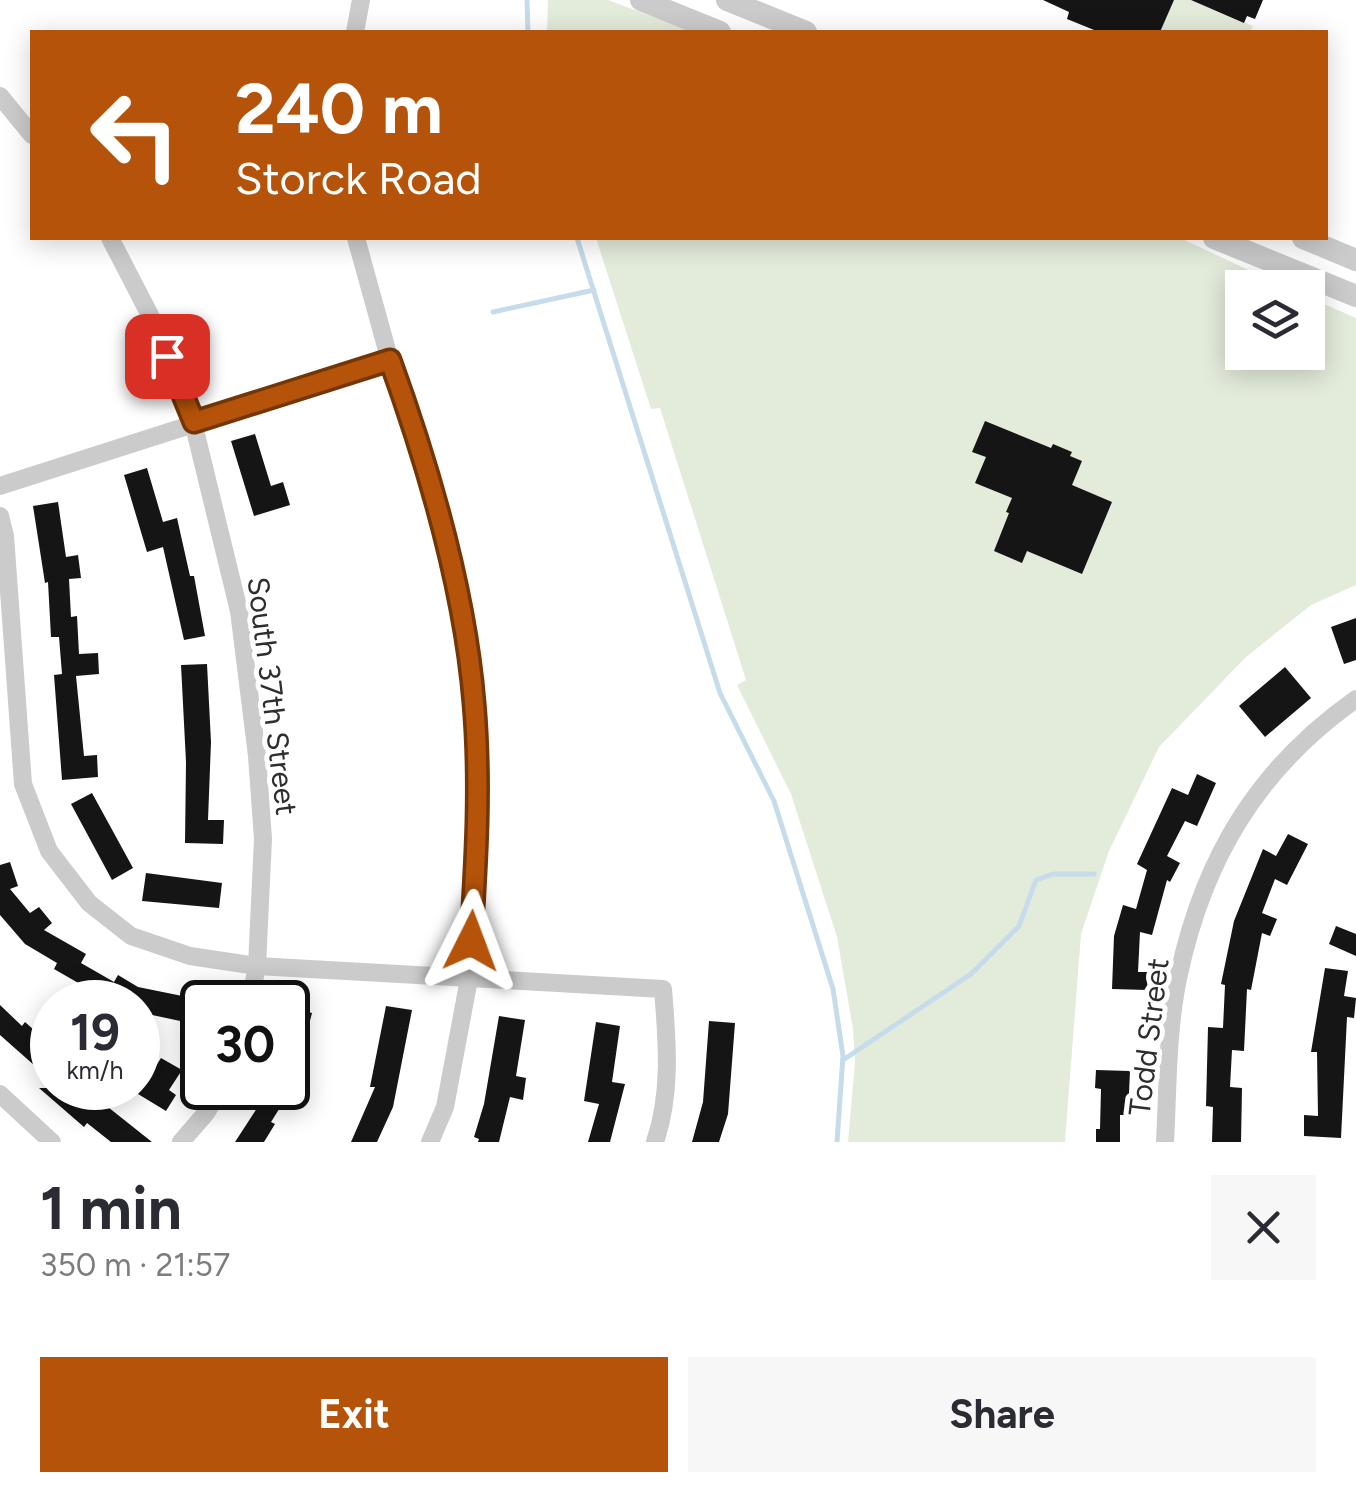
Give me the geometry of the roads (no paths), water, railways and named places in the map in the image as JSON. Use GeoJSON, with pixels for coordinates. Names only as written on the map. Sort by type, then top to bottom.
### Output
{"type":"FeatureCollection","features":[{"type":"Feature","properties":{"kind":"street"},"geometry":{"type":"LineString","coordinates":[[355,30],[361,0]]}},
{"type":"Feature","properties":{"kind":"street"},"geometry":{"type":"LineString","coordinates":[[641,0],[715,30]]}},
{"type":"Feature","properties":{"kind":"street"},"geometry":{"type":"LineString","coordinates":[[727,0],[801,30]]}},
{"type":"Feature","properties":{"kind":"street"},"geometry":{"type":"LineString","coordinates":[[0,96],[30,134]]}},
{"type":"Feature","properties":{"kind":"street","name":"South 37th Street"},"geometry":{"type":"LineString","coordinates":[[111,240],[154,323],[194,422],[239,610],[263,839],[254,980]]}},
{"type":"Feature","properties":{"kind":"street"},"geometry":{"type":"LineString","coordinates":[[357,240],[390,360],[422,451],[464,630],[474,700],[478,828],[469,979],[445,1107],[430,1142]]}},
{"type":"Feature","properties":{"kind":"street"},"geometry":{"type":"LineString","coordinates":[[1219,240],[1356,296]]}},
{"type":"Feature","properties":{"kind":"street"},"geometry":{"type":"LineString","coordinates":[[1308,240],[1356,260]]}},
{"type":"Feature","properties":{"kind":"street"},"geometry":{"type":"LineString","coordinates":[[0,486],[390,360]]}},
{"type":"Feature","properties":{"kind":"street"},"geometry":{"type":"LineString","coordinates":[[0,516],[5,536],[23,784],[49,852],[89,903],[131,936],[190,956],[257,966],[663,988],[668,1060],[655,1142]]}},
{"type":"Feature","properties":{"kind":"street","name":"Todd Street"},"geometry":{"type":"LineString","coordinates":[[1165,1142],[1178,977],[1201,894],[1229,833],[1273,774],[1311,734],[1356,698]]}},
{"type":"Feature","properties":{"kind":"street"},"geometry":{"type":"LineString","coordinates":[[0,1094],[52,1142]]}},
{"type":"Feature","properties":{"kind":"street"},"geometry":{"type":"LineString","coordinates":[[180,1142],[208,1110]]}},
{"type":"Feature","properties":{"kind":"waterway"},"geometry":{"type":"LineString","coordinates":[[527,0],[528,30]]}},
{"type":"Feature","properties":{"kind":"waterway"},"geometry":{"type":"LineString","coordinates":[[578,240],[720,693],[774,801],[833,989],[843,1056],[837,1142]]}},
{"type":"Feature","properties":{"kind":"waterway"},"geometry":{"type":"LineString","coordinates":[[493,312],[594,290]]}},
{"type":"Feature","properties":{"kind":"waterway"},"geometry":{"type":"LineString","coordinates":[[843,1060],[971,974],[1019,926],[1036,880],[1053,874],[1094,874]]}}]}
